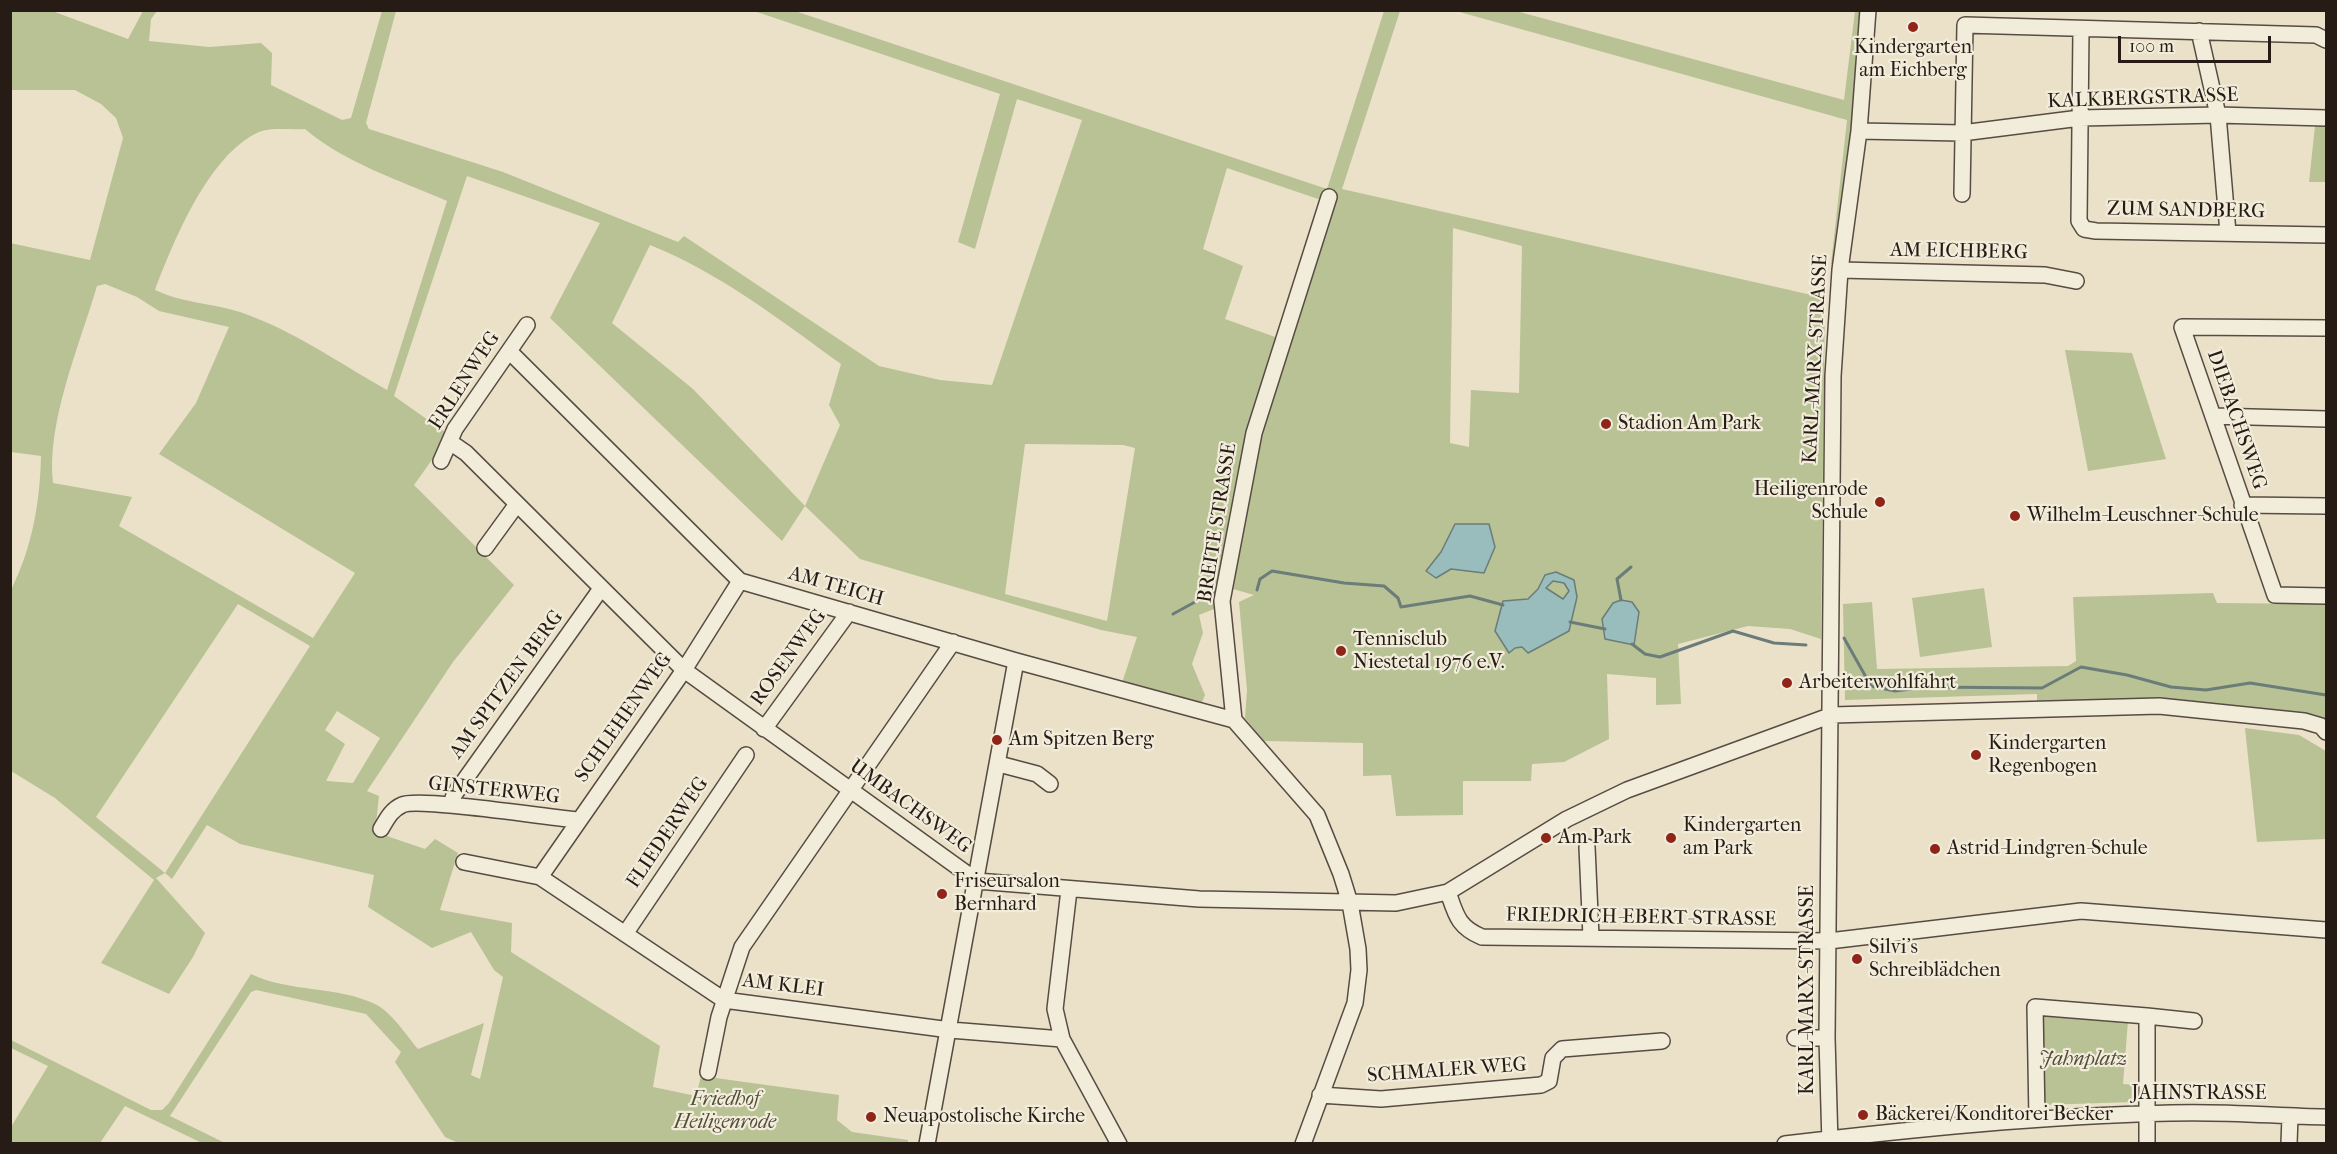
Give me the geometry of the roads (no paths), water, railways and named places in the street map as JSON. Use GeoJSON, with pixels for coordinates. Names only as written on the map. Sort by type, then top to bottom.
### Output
{"type":"FeatureCollection","features":[{"type":"Feature","properties":{"kind":"street","name":"KARL-MARX-STRASSE"},"geometry":{"type":"LineString","coordinates":[[1830,1141],[1827,1038],[1832,715],[1830,485],[1840,270],[1859,131],[1868,10]]}},
{"type":"Feature","properties":{"kind":"street"},"geometry":{"type":"LineString","coordinates":[[1962,194],[1965,25],[2316,35],[2326,40]]}},
{"type":"Feature","properties":{"kind":"street"},"geometry":{"type":"LineString","coordinates":[[2080,118],[2081,29]]}},
{"type":"Feature","properties":{"kind":"street"},"geometry":{"type":"LineString","coordinates":[[2199,31],[2218,115],[2228,233]]}},
{"type":"Feature","properties":{"kind":"street","name":"KALKBERGSTRASSE"},"geometry":{"type":"LineString","coordinates":[[1859,131],[1962,133],[2080,118],[2218,115],[2326,118]]}},
{"type":"Feature","properties":{"kind":"street","name":"ZUM SANDBERG"},"geometry":{"type":"LineString","coordinates":[[2080,118],[2079,221],[2084,229],[2326,235]]}},
{"type":"Feature","properties":{"kind":"street","name":"BREITE STRASSE"},"geometry":{"type":"LineString","coordinates":[[1234,720],[1222,601],[1241,490],[1254,433],[1329,196]]}},
{"type":"Feature","properties":{"kind":"street","name":"AM EICHBERG"},"geometry":{"type":"LineString","coordinates":[[1840,270],[2046,275],[2076,280]]}},
{"type":"Feature","properties":{"kind":"street","name":"ERLENWEG"},"geometry":{"type":"LineString","coordinates":[[441,461],[455,429],[527,325]]}},
{"type":"Feature","properties":{"kind":"street","name":"DIEBACHSWEG"},"geometry":{"type":"LineString","coordinates":[[2326,328],[2182,327],[2275,595],[2326,596]]}},
{"type":"Feature","properties":{"kind":"street","name":"AM TEICH"},"geometry":{"type":"LineString","coordinates":[[509,351],[740,581],[1016,661],[1234,720]]}},
{"type":"Feature","properties":{"kind":"street"},"geometry":{"type":"LineString","coordinates":[[2214,416],[2326,420]]}},
{"type":"Feature","properties":{"kind":"street","name":"UMBACHSWEG"},"geometry":{"type":"LineString","coordinates":[[450,442],[466,453],[600,590],[684,670],[977,881],[1199,899],[1396,903],[1448,892],[1543,833],[1598,803],[1832,715],[2159,706],[2304,721],[2321,726],[2326,732]]}},
{"type":"Feature","properties":{"kind":"street"},"geometry":{"type":"LineString","coordinates":[[486,548],[517,504]]}},
{"type":"Feature","properties":{"kind":"street"},"geometry":{"type":"LineString","coordinates":[[2242,505],[2326,506]]}},
{"type":"Feature","properties":{"kind":"street","name":"SCHLEHENWEG"},"geometry":{"type":"LineString","coordinates":[[540,877],[684,670],[740,581]]}},
{"type":"Feature","properties":{"kind":"street","name":"AM SPITZEN BERG"},"geometry":{"type":"LineString","coordinates":[[451,805],[454,795],[600,590]]}},
{"type":"Feature","properties":{"kind":"street","name":"ROSENWEG"},"geometry":{"type":"LineString","coordinates":[[764,729],[849,612]]}},
{"type":"Feature","properties":{"kind":"street"},"geometry":{"type":"LineString","coordinates":[[708,1072],[724,1000],[742,947],[953,642]]}},
{"type":"Feature","properties":{"kind":"street"},"geometry":{"type":"LineString","coordinates":[[927,1143],[950,1030],[1016,661]]}},
{"type":"Feature","properties":{"kind":"street"},"geometry":{"type":"LineString","coordinates":[[1234,720],[1317,815],[1350,903],[1359,970],[1355,1003],[1303,1143]]}},
{"type":"Feature","properties":{"kind":"street","name":"FLIEDERWEG"},"geometry":{"type":"LineString","coordinates":[[625,934],[746,755]]}},
{"type":"Feature","properties":{"kind":"street"},"geometry":{"type":"LineString","coordinates":[[999,764],[1037,774],[1050,784]]}},
{"type":"Feature","properties":{"kind":"street","name":"GINSTERWEG"},"geometry":{"type":"LineString","coordinates":[[381,829],[390,814],[403,804],[451,805],[578,820]]}},
{"type":"Feature","properties":{"kind":"street"},"geometry":{"type":"LineString","coordinates":[[1587,847],[1591,937]]}},
{"type":"Feature","properties":{"kind":"street","name":"AM KLEI"},"geometry":{"type":"LineString","coordinates":[[464,862],[540,877],[581,902],[724,1000],[950,1030],[1062,1039]]}},
{"type":"Feature","properties":{"kind":"street"},"geometry":{"type":"LineString","coordinates":[[1069,890],[1055,1009],[1062,1039],[1119,1143]]}},
{"type":"Feature","properties":{"kind":"street","name":"FRIEDRICH-EBERT-STRASSE"},"geometry":{"type":"LineString","coordinates":[[1448,892],[1456,915],[1466,930],[1482,937],[1829,941],[2081,911],[2326,930]]}},
{"type":"Feature","properties":{"kind":"street"},"geometry":{"type":"LineString","coordinates":[[2037,1119],[2035,1008],[2194,1021]]}},
{"type":"Feature","properties":{"kind":"street"},"geometry":{"type":"LineString","coordinates":[[2147,1016],[2147,1143]]}},
{"type":"Feature","properties":{"kind":"street"},"geometry":{"type":"LineString","coordinates":[[1795,1038],[1827,1038]]}},
{"type":"Feature","properties":{"kind":"street","name":"SCHMALER WEG"},"geometry":{"type":"LineString","coordinates":[[1320,1095],[1381,1099],[1541,1085],[1549,1081],[1553,1058],[1562,1049],[1662,1041]]}},
{"type":"Feature","properties":{"kind":"street","name":"JAHNSTRASSE"},"geometry":{"type":"LineString","coordinates":[[1785,1143],[1911,1136],[2037,1119],[2147,1114],[2326,1116]]}},
{"type":"Feature","properties":{"kind":"street"},"geometry":{"type":"LineString","coordinates":[[2289,1143],[2290,1116]]}},
{"type":"Feature","properties":{"kind":"water"},"geometry":{"type":"Polygon","coordinates":[[[1455,524],[1489,524],[1495,547],[1484,573],[1451,569],[1436,578],[1426,571],[1441,552],[1455,524]]]}},
{"type":"Feature","properties":{"kind":"water"},"geometry":{"type":"Polygon","coordinates":[[[1556,572],[1574,580],[1577,597],[1569,631],[1528,653],[1522,647],[1515,648],[1509,653],[1495,631],[1503,601],[1528,599],[1538,589],[1545,575],[1556,572]],[[1553,581],[1546,588],[1563,599],[1569,591],[1564,583],[1553,581]]]}},
{"type":"Feature","properties":{"kind":"water"},"geometry":{"type":"Polygon","coordinates":[[[1621,600],[1632,602],[1639,612],[1634,645],[1605,639],[1602,619],[1613,603],[1621,600]]]}},
{"type":"Feature","properties":{"kind":"waterway"},"geometry":{"type":"LineString","coordinates":[[1621,600],[1617,579],[1631,567]]}},
{"type":"Feature","properties":{"kind":"waterway"},"geometry":{"type":"LineString","coordinates":[[1257,590],[1260,579],[1272,571],[1344,583],[1384,586],[1398,598],[1401,607],[1470,596],[1503,605]]}},
{"type":"Feature","properties":{"kind":"waterway"},"geometry":{"type":"LineString","coordinates":[[1173,614],[1215,591]]}},
{"type":"Feature","properties":{"kind":"waterway"},"geometry":{"type":"LineString","coordinates":[[1570,622],[1605,629]]}},
{"type":"Feature","properties":{"kind":"waterway"},"geometry":{"type":"LineString","coordinates":[[1632,644],[1645,654],[1660,657],[1733,631],[1774,643],[1806,645]]}},
{"type":"Feature","properties":{"kind":"waterway"},"geometry":{"type":"LineString","coordinates":[[1844,638],[1871,686],[1895,691],[1926,687],[2042,688],[2081,667],[2127,675],[2171,687],[2206,690],[2250,683],[2326,695]]}},
{"type":"Feature","properties":{"kind":"place","name":"Kindergarten am Eichberg"},"geometry":{"type":"Point","coordinates":[1913,27]}},
{"type":"Feature","properties":{"kind":"place","name":"Stadion Am Park"},"geometry":{"type":"Point","coordinates":[1606,424]}},
{"type":"Feature","properties":{"kind":"place","name":"Heiligenrode Schule"},"geometry":{"type":"Point","coordinates":[1880,502]}},
{"type":"Feature","properties":{"kind":"place","name":"Wilhelm-Leuschner-Schule"},"geometry":{"type":"Point","coordinates":[2015,516]}},
{"type":"Feature","properties":{"kind":"place","name":"Tennisclub Niestetal 1976 e.V."},"geometry":{"type":"Point","coordinates":[1341,651]}},
{"type":"Feature","properties":{"kind":"place","name":"Arbeiterwohlfahrt"},"geometry":{"type":"Point","coordinates":[1787,683]}},
{"type":"Feature","properties":{"kind":"place","name":"Am Spitzen Berg"},"geometry":{"type":"Point","coordinates":[997,740]}},
{"type":"Feature","properties":{"kind":"place","name":"Kindergarten Regenbogen"},"geometry":{"type":"Point","coordinates":[1976,755]}},
{"type":"Feature","properties":{"kind":"place","name":"Am Park"},"geometry":{"type":"Point","coordinates":[1546,838]}},
{"type":"Feature","properties":{"kind":"place","name":"Kindergarten am Park"},"geometry":{"type":"Point","coordinates":[1671,838]}},
{"type":"Feature","properties":{"kind":"place","name":"Astrid-Lindgren-Schule"},"geometry":{"type":"Point","coordinates":[1935,849]}},
{"type":"Feature","properties":{"kind":"place","name":"Friseursalon Bernhard"},"geometry":{"type":"Point","coordinates":[942,894]}},
{"type":"Feature","properties":{"kind":"place","name":"Silvi's Schreiblädchen"},"geometry":{"type":"Point","coordinates":[1857,959]}},
{"type":"Feature","properties":{"kind":"place","name":"Bäckerei/Konditorei Becker"},"geometry":{"type":"Point","coordinates":[1863,1115]}},
{"type":"Feature","properties":{"kind":"place","name":"Neuapostolische Kirche"},"geometry":{"type":"Point","coordinates":[871,1117]}},
{"type":"Feature","properties":{"kind":"park label","name":"Jahnplatz"},"geometry":{"type":"Point","coordinates":[2083,1060]}},
{"type":"Feature","properties":{"kind":"park label","name":"Friedhof Heiligenrode"},"geometry":{"type":"Point","coordinates":[725,1112]}}]}
